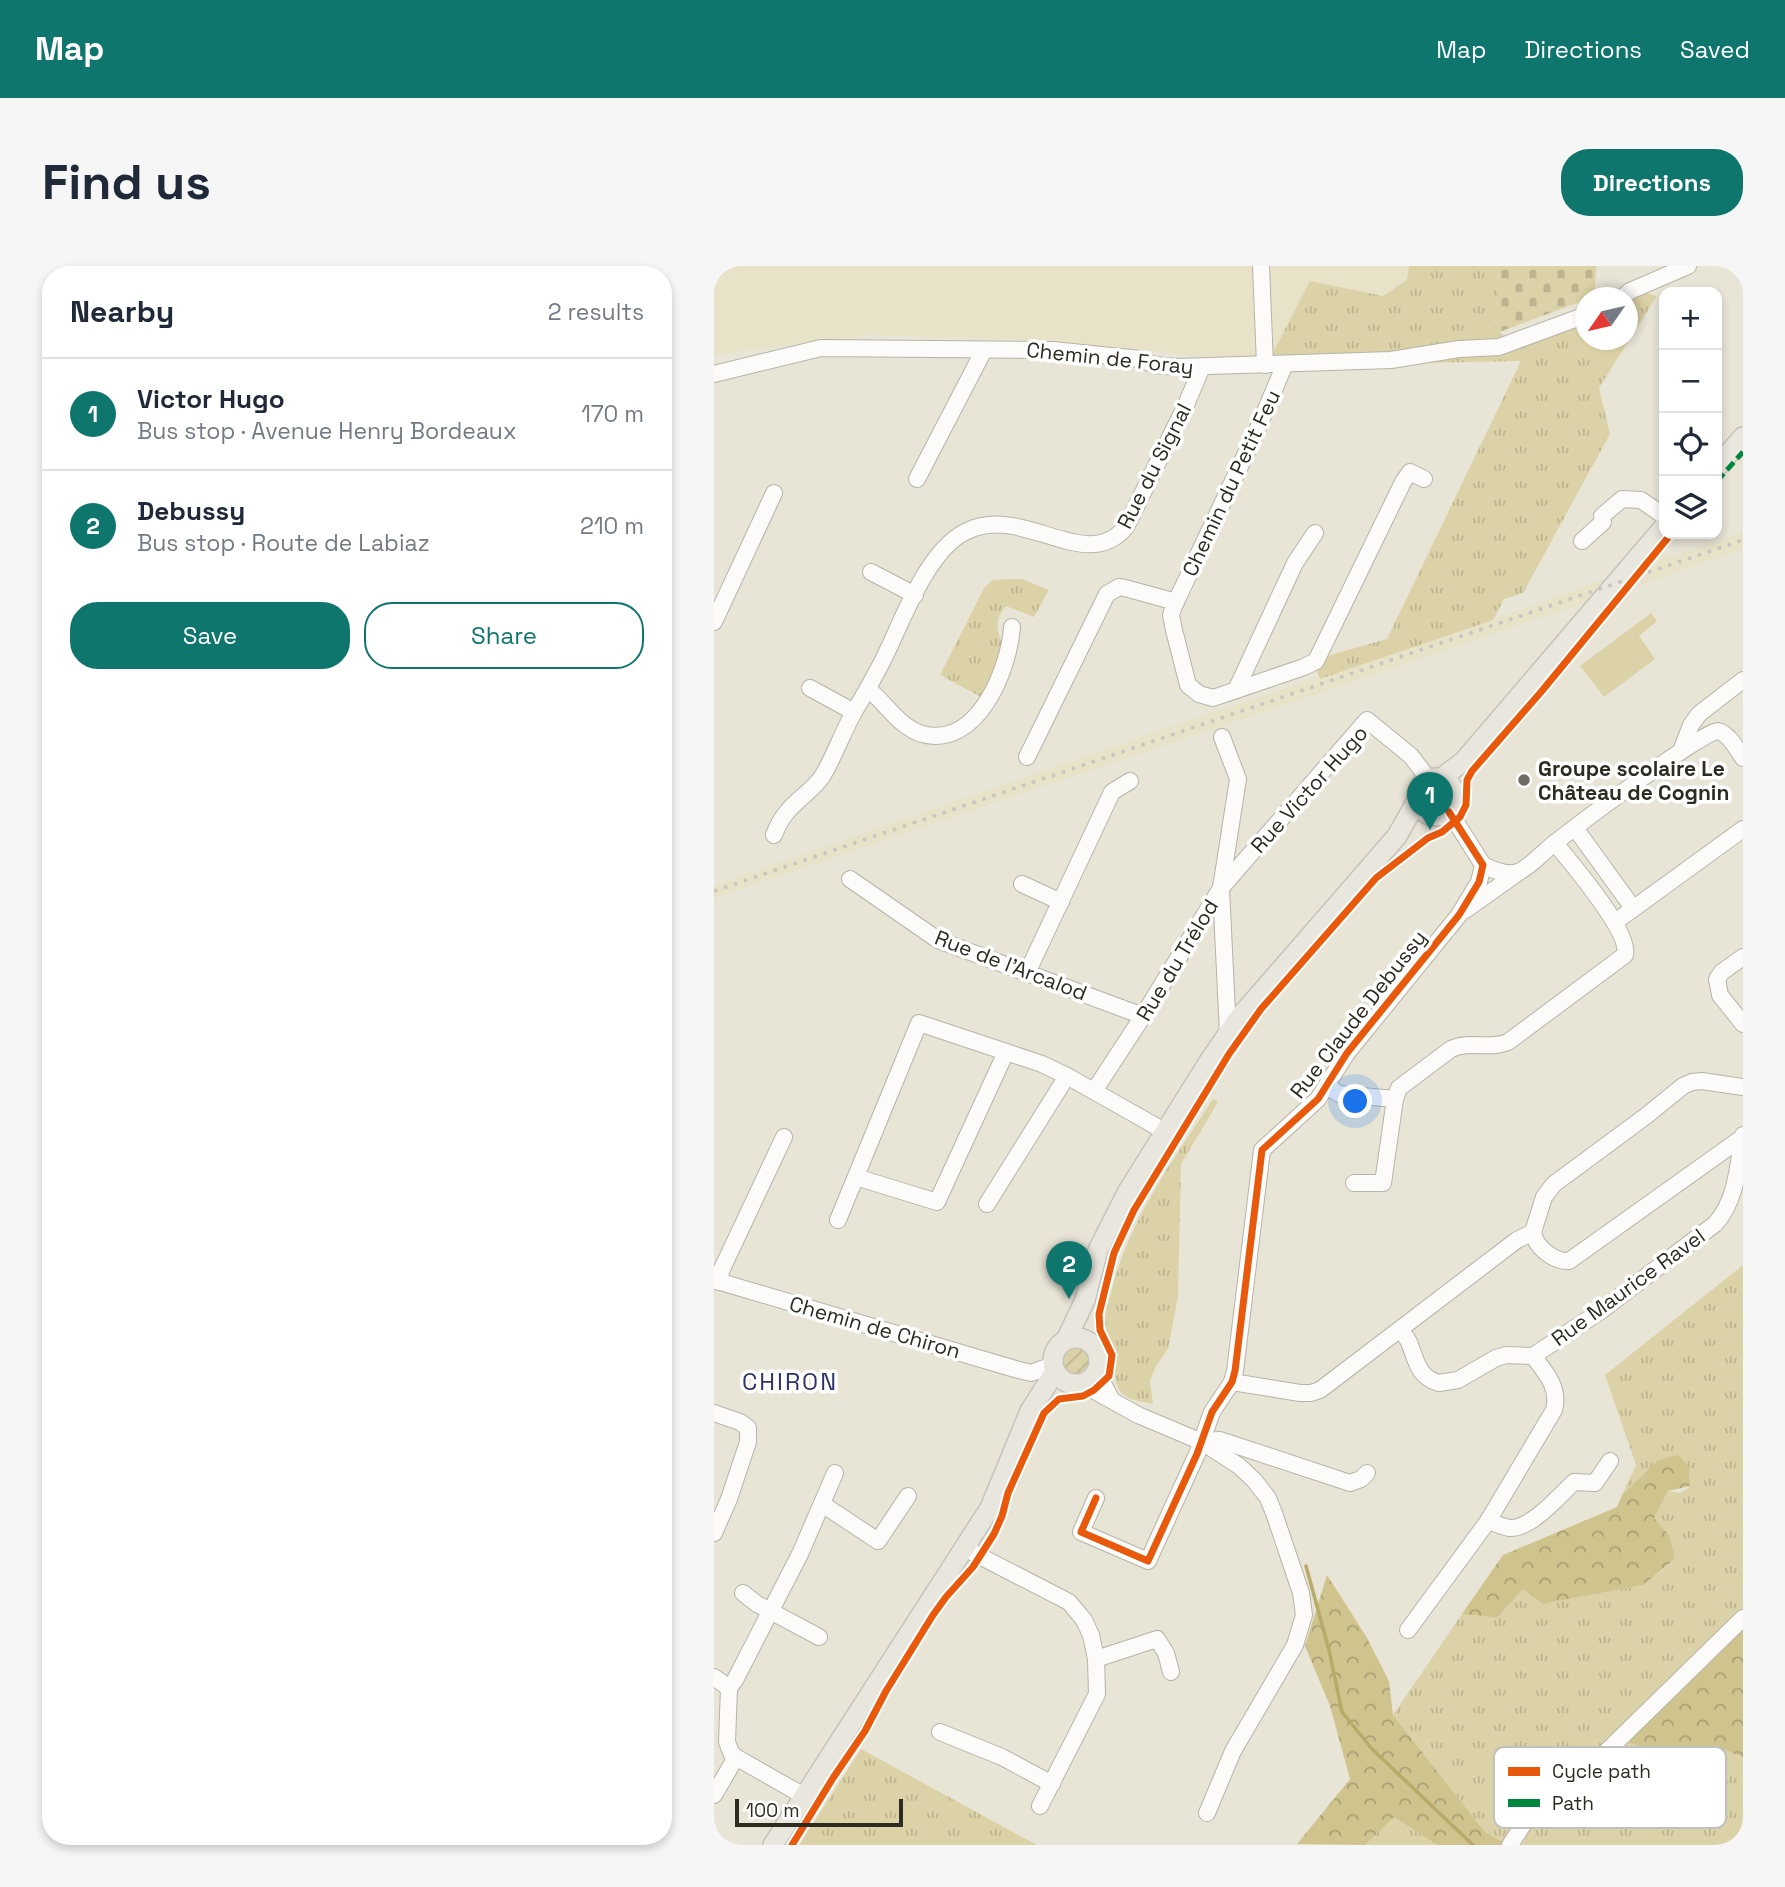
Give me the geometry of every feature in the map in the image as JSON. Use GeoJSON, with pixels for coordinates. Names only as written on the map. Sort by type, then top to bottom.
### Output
{"type":"FeatureCollection","features":[{"type":"Feature","properties":{"kind":"main road"},"geometry":{"type":"LineString","coordinates":[[1722,461],[1743,437]]}},
{"type":"Feature","properties":{"kind":"main road"},"geometry":{"type":"LineString","coordinates":[[773,1845],[990,1508],[1030,1411],[1054,1369],[1055,1350],[1066,1340],[1085,1300],[1098,1250],[1128,1191],[1228,1034],[1247,1008],[1423,807],[1421,787],[1440,782],[1464,761],[1659,533]]}},
{"type":"Feature","properties":{"kind":"main road"},"geometry":{"type":"LineString","coordinates":[[1423,807],[1440,816],[1449,811],[1455,799],[1440,782]]}},
{"type":"Feature","properties":{"kind":"main road"},"geometry":{"type":"LineString","coordinates":[[1030,1411],[1084,1380],[1100,1360],[1088,1341],[1085,1300]]}},
{"type":"Feature","properties":{"kind":"main road"},"geometry":{"type":"LineString","coordinates":[[1066,1340],[1073,1338],[1088,1341]]}},
{"type":"Feature","properties":{"kind":"main road"},"geometry":{"type":"LineString","coordinates":[[1054,1369],[1066,1383],[1084,1380]]}},
{"type":"Feature","properties":{"kind":"street"},"geometry":{"type":"LineString","coordinates":[[1261,266],[1265,365]]}},
{"type":"Feature","properties":{"kind":"street"},"geometry":{"type":"LineString","coordinates":[[1638,288],[1688,266]]}},
{"type":"Feature","properties":{"kind":"street","name":"Chemin de Foray"},"geometry":{"type":"LineString","coordinates":[[714,374],[821,348],[1053,350],[1140,359],[1163,367],[1391,360],[1459,349],[1499,347],[1575,319]]}},
{"type":"Feature","properties":{"kind":"street"},"geometry":{"type":"LineString","coordinates":[[917,479],[984,350]]}},
{"type":"Feature","properties":{"kind":"street","name":"Chemin du Petit Feu"},"geometry":{"type":"LineString","coordinates":[[1285,364],[1171,615],[1188,685],[1199,694],[1213,698],[1316,661],[1403,482],[1410,472],[1424,479]]}},
{"type":"Feature","properties":{"kind":"street","name":"Rue du Signal"},"geometry":{"type":"LineString","coordinates":[[774,835],[788,810],[820,781],[915,595],[943,550],[965,532],[995,523],[1017,525],[1080,544],[1102,542],[1121,534],[1185,407],[1202,367]]}},
{"type":"Feature","properties":{"kind":"street"},"geometry":{"type":"LineString","coordinates":[[714,622],[774,493]]}},
{"type":"Feature","properties":{"kind":"street"},"geometry":{"type":"LineString","coordinates":[[1582,541],[1603,522],[1602,516],[1622,499],[1640,500],[1659,513]]}},
{"type":"Feature","properties":{"kind":"street"},"geometry":{"type":"LineString","coordinates":[[1236,690],[1295,563],[1315,533]]}},
{"type":"Feature","properties":{"kind":"street"},"geometry":{"type":"LineString","coordinates":[[871,572],[915,595]]}},
{"type":"Feature","properties":{"kind":"street","name":"Chemin du Petit Feu"},"geometry":{"type":"LineString","coordinates":[[1027,757],[1107,594],[1119,587],[1125,587],[1176,602]]}},
{"type":"Feature","properties":{"kind":"street"},"geometry":{"type":"LineString","coordinates":[[868,689],[901,721],[922,734],[943,734],[963,728],[982,709],[994,690],[1011,646],[1012,626]]}},
{"type":"Feature","properties":{"kind":"street","name":"Rue Claude Debussy"},"geometry":{"type":"LineString","coordinates":[[1681,751],[1691,725],[1699,714],[1743,680]]}},
{"type":"Feature","properties":{"kind":"street"},"geometry":{"type":"LineString","coordinates":[[810,688],[854,712]]}},
{"type":"Feature","properties":{"kind":"street","name":"Rue Victor Hugo"},"geometry":{"type":"LineString","coordinates":[[1221,888],[1367,720],[1440,782]]}},
{"type":"Feature","properties":{"kind":"street","name":"Rue Claude Debussy"},"geometry":{"type":"LineString","coordinates":[[1459,915],[1681,751],[1711,732],[1719,731],[1725,734],[1743,758]]}},
{"type":"Feature","properties":{"kind":"street","name":"Rue du Trélod"},"geometry":{"type":"LineString","coordinates":[[1094,1091],[1221,888],[1238,779],[1222,737]]}},
{"type":"Feature","properties":{"kind":"street"},"geometry":{"type":"LineString","coordinates":[[1027,973],[1112,792],[1130,781]]}},
{"type":"Feature","properties":{"kind":"street"},"geometry":{"type":"LineString","coordinates":[[1449,811],[1483,865],[1499,873],[1519,872]]}},
{"type":"Feature","properties":{"kind":"street"},"geometry":{"type":"LineString","coordinates":[[1575,828],[1633,908]]}},
{"type":"Feature","properties":{"kind":"street"},"geometry":{"type":"LineString","coordinates":[[1615,922],[1743,829]]}},
{"type":"Feature","properties":{"kind":"street"},"geometry":{"type":"LineString","coordinates":[[1354,1183],[1382,1183],[1399,1088],[1460,1044],[1499,1046],[1508,1042],[1619,961],[1626,949],[1623,935],[1555,843]]}},
{"type":"Feature","properties":{"kind":"street","name":"Rue Claude Debussy"},"geometry":{"type":"LineString","coordinates":[[1096,1498],[1081,1532],[1148,1561],[1202,1442],[1212,1412],[1236,1371],[1262,1150],[1318,1098],[1348,1053],[1459,915],[1479,882],[1483,865]]}},
{"type":"Feature","properties":{"kind":"street","name":"Rue de l'Arcalod"},"geometry":{"type":"LineString","coordinates":[[850,878],[938,940],[1143,1016]]}},
{"type":"Feature","properties":{"kind":"street"},"geometry":{"type":"LineString","coordinates":[[1022,884],[1060,902]]}},
{"type":"Feature","properties":{"kind":"street"},"geometry":{"type":"LineString","coordinates":[[1221,888],[1228,1034]]}},
{"type":"Feature","properties":{"kind":"street"},"geometry":{"type":"LineString","coordinates":[[1743,957],[1722,972],[1717,979],[1720,995],[1743,1024]]}},
{"type":"Feature","properties":{"kind":"street"},"geometry":{"type":"LineString","coordinates":[[838,1220],[919,1023],[1067,1076],[1166,1132]]}},
{"type":"Feature","properties":{"kind":"street"},"geometry":{"type":"LineString","coordinates":[[856,1177],[937,1202],[1006,1052]]}},
{"type":"Feature","properties":{"kind":"street"},"geometry":{"type":"LineString","coordinates":[[987,1204],[1067,1076]]}},
{"type":"Feature","properties":{"kind":"street"},"geometry":{"type":"LineString","coordinates":[[1743,1087],[1702,1081],[1683,1086],[1554,1184],[1544,1197],[1533,1232],[1534,1240],[1553,1257],[1569,1261],[1743,1136]]}},
{"type":"Feature","properties":{"kind":"street"},"geometry":{"type":"LineString","coordinates":[[1327,1086],[1339,1094],[1395,1099]]}},
{"type":"Feature","properties":{"kind":"street","name":"Rue Maurice Ravel"},"geometry":{"type":"LineString","coordinates":[[1401,1330],[1410,1344],[1421,1373],[1439,1383],[1458,1380],[1506,1355],[1533,1356],[1602,1310],[1723,1215],[1733,1192],[1743,1136]]}},
{"type":"Feature","properties":{"kind":"street","name":"Chemin de Chiron"},"geometry":{"type":"LineString","coordinates":[[784,1137],[717,1281],[1031,1373]]}},
{"type":"Feature","properties":{"kind":"street"},"geometry":{"type":"LineString","coordinates":[[1232,1381],[1311,1393],[1330,1383],[1517,1240],[1533,1232]]}},
{"type":"Feature","properties":{"kind":"street"},"geometry":{"type":"LineString","coordinates":[[1408,1630],[1488,1521],[1546,1424],[1556,1400],[1551,1381],[1533,1356]]}},
{"type":"Feature","properties":{"kind":"street"},"geometry":{"type":"LineString","coordinates":[[1041,1394],[1031,1373],[1054,1369]]}},
{"type":"Feature","properties":{"kind":"street"},"geometry":{"type":"LineString","coordinates":[[1084,1380],[1138,1415],[1202,1442],[1239,1466],[1254,1480],[1268,1498],[1301,1593],[1304,1615],[1295,1645],[1233,1751],[1207,1813]]}},
{"type":"Feature","properties":{"kind":"street"},"geometry":{"type":"LineString","coordinates":[[714,1413],[740,1422],[748,1428],[749,1433],[729,1499],[714,1533]]}},
{"type":"Feature","properties":{"kind":"street"},"geometry":{"type":"LineString","coordinates":[[1202,1442],[1207,1439],[1220,1440],[1350,1483],[1361,1479],[1367,1473]]}},
{"type":"Feature","properties":{"kind":"street"},"geometry":{"type":"LineString","coordinates":[[1488,1521],[1508,1528],[1520,1527],[1532,1521],[1574,1482],[1595,1483],[1609,1461]]}},
{"type":"Feature","properties":{"kind":"street"},"geometry":{"type":"LineString","coordinates":[[804,1796],[736,1757],[729,1750],[729,1688],[771,1611],[835,1473]]}},
{"type":"Feature","properties":{"kind":"street"},"geometry":{"type":"LineString","coordinates":[[822,1504],[878,1541],[908,1496]]}},
{"type":"Feature","properties":{"kind":"street"},"geometry":{"type":"LineString","coordinates":[[964,1548],[1069,1602],[1088,1628],[1096,1659],[1097,1694],[1040,1806]]}},
{"type":"Feature","properties":{"kind":"street"},"geometry":{"type":"LineString","coordinates":[[743,1592],[757,1604],[819,1637]]}},
{"type":"Feature","properties":{"kind":"street"},"geometry":{"type":"LineString","coordinates":[[1611,1747],[1743,1618]]}},
{"type":"Feature","properties":{"kind":"street"},"geometry":{"type":"LineString","coordinates":[[1096,1659],[1157,1639],[1167,1653],[1171,1672]]}},
{"type":"Feature","properties":{"kind":"street"},"geometry":{"type":"LineString","coordinates":[[714,1677],[729,1688]]}},
{"type":"Feature","properties":{"kind":"street"},"geometry":{"type":"LineString","coordinates":[[940,1732],[1002,1757],[1052,1784]]}},
{"type":"Feature","properties":{"kind":"street"},"geometry":{"type":"LineString","coordinates":[[714,1795],[736,1757]]}},
{"type":"Feature","properties":{"kind":"street"},"geometry":{"type":"LineString","coordinates":[[1510,1845],[1521,1828]]}},
{"type":"Feature","properties":{"kind":"shaded area"},"geometry":{"type":"Polygon","coordinates":[[[714,266],[1409,266],[1407,280],[1383,296],[1310,281],[1266,366],[1149,350],[1011,339],[870,335],[714,355],[714,266]]]}},
{"type":"Feature","properties":{"kind":"shaded area"},"geometry":{"type":"Polygon","coordinates":[[[1743,532],[1743,549],[1637,586],[1660,560],[1743,532]]]}},
{"type":"Feature","properties":{"kind":"shaded area"},"geometry":{"type":"Polygon","coordinates":[[[1604,579],[1585,603],[714,898],[714,885],[1216,711],[1493,620],[1604,579]]]}},
{"type":"Feature","properties":{"kind":"green space"},"geometry":{"type":"Polygon","coordinates":[[[1409,266],[1499,266],[1495,325],[1512,348],[1575,324],[1575,350],[1623,350],[1599,388],[1610,434],[1523,593],[1504,599],[1493,620],[1320,679],[1313,660],[1387,639],[1521,361],[1266,366],[1310,281],[1383,296],[1407,280],[1409,266]]]}},
{"type":"Feature","properties":{"kind":"green space"},"geometry":{"type":"Polygon","coordinates":[[[1499,266],[1596,266],[1595,287],[1575,287],[1575,304],[1494,334],[1499,266]]]}},
{"type":"Feature","properties":{"kind":"green space"},"geometry":{"type":"Polygon","coordinates":[[[1642,292],[1657,296],[1638,326],[1638,295],[1642,292]]]}},
{"type":"Feature","properties":{"kind":"green space"},"geometry":{"type":"Polygon","coordinates":[[[1022,579],[1049,590],[1034,617],[1006,606],[1002,612],[998,627],[1004,649],[983,698],[940,675],[984,588],[993,580],[1022,579]]]}},
{"type":"Feature","properties":{"kind":"green space"},"geometry":{"type":"Polygon","coordinates":[[[1651,613],[1657,621],[1639,636],[1655,659],[1604,697],[1580,666],[1651,613]]]}},
{"type":"Feature","properties":{"kind":"green space"},"geometry":{"type":"Polygon","coordinates":[[[1213,1099],[1218,1102],[1181,1164],[1178,1296],[1168,1349],[1156,1366],[1150,1381],[1153,1404],[1137,1401],[1125,1396],[1118,1387],[1114,1351],[1105,1324],[1107,1305],[1119,1265],[1141,1215],[1213,1099]]]}},
{"type":"Feature","properties":{"kind":"green space"},"geometry":{"type":"Polygon","coordinates":[[[1743,1265],[1743,1622],[1684,1747],[1494,1747],[1494,1828],[1726,1828],[1726,1751],[1743,1757],[1743,1845],[1508,1845],[1485,1832],[1393,1715],[1462,1614],[1497,1618],[1523,1589],[1543,1604],[1643,1585],[1675,1560],[1670,1536],[1654,1518],[1668,1491],[1680,1493],[1690,1487],[1689,1467],[1658,1460],[1622,1495],[1636,1465],[1605,1375],[1743,1265]]]}},
{"type":"Feature","properties":{"kind":"green space"},"geometry":{"type":"Polygon","coordinates":[[[1076,1349],[1085,1353],[1089,1362],[1085,1371],[1076,1375],[1067,1371],[1063,1362],[1067,1353],[1076,1349]]]}},
{"type":"Feature","properties":{"kind":"green space"},"geometry":{"type":"Polygon","coordinates":[[[1678,1455],[1689,1467],[1690,1486],[1668,1491],[1654,1518],[1670,1536],[1675,1559],[1643,1585],[1543,1604],[1523,1589],[1497,1618],[1462,1614],[1503,1555],[1617,1507],[1622,1495],[1658,1460],[1678,1455]]]}},
{"type":"Feature","properties":{"kind":"green space"},"geometry":{"type":"Polygon","coordinates":[[[1327,1575],[1366,1636],[1389,1681],[1393,1715],[1485,1832],[1508,1845],[1437,1845],[1394,1817],[1365,1845],[1297,1844],[1350,1779],[1330,1706],[1305,1646],[1327,1575]]]}},
{"type":"Feature","properties":{"kind":"green space"},"geometry":{"type":"Polygon","coordinates":[[[1743,1622],[1743,1757],[1726,1751],[1726,1747],[1644,1747],[1626,1742],[1743,1622]]]}},
{"type":"Feature","properties":{"kind":"green space"},"geometry":{"type":"Polygon","coordinates":[[[861,1749],[1037,1845],[799,1845],[861,1749]]]}},
{"type":"Feature","properties":{"kind":"green space"},"geometry":{"type":"Polygon","coordinates":[[[1394,1817],[1437,1845],[1365,1845],[1394,1817]]]}},
{"type":"Feature","properties":{"kind":"waterway"},"geometry":{"type":"LineString","coordinates":[[1306,1566],[1329,1650],[1342,1712],[1372,1749],[1473,1845]]}},
{"type":"Feature","properties":{"kind":"railway"},"geometry":{"type":"LineString","coordinates":[[714,891],[1743,540]]}},
{"type":"Feature","properties":{"kind":"marked path"},"geometry":{"type":"LineString","coordinates":[[1721,476],[1743,452]]}},
{"type":"Feature","properties":{"kind":"cycle path"},"geometry":{"type":"LineString","coordinates":[[792,1845],[865,1731],[886,1691],[933,1615],[973,1567],[994,1534],[1008,1493],[1044,1413],[1059,1399],[1083,1396],[1109,1376],[1112,1355],[1100,1330],[1099,1314],[1114,1253],[1134,1210],[1229,1054],[1261,1009],[1376,878],[1460,817],[1466,805],[1467,780],[1472,771],[1667,539]]}},
{"type":"Feature","properties":{"kind":"cycle path"},"geometry":{"type":"LineString","coordinates":[[1096,1498],[1081,1532],[1148,1561],[1197,1454],[1212,1412],[1232,1382],[1262,1150],[1318,1099],[1347,1053],[1459,915],[1479,882],[1483,865],[1449,812]]}},
{"type":"Feature","properties":{"kind":"place","name":"Groupe scolaire Le Château de Cognin"},"geometry":{"type":"Point","coordinates":[1524,780]}},
{"type":"Feature","properties":{"kind":"place","name":"Victor Hugo"},"geometry":{"type":"Point","coordinates":[1430,830]}},
{"type":"Feature","properties":{"kind":"place","name":"Debussy"},"geometry":{"type":"Point","coordinates":[1069,1299]}},
{"type":"Feature","properties":{"kind":"district","name":"CHIRON"},"geometry":{"type":"Point","coordinates":[790,1381]}}]}
